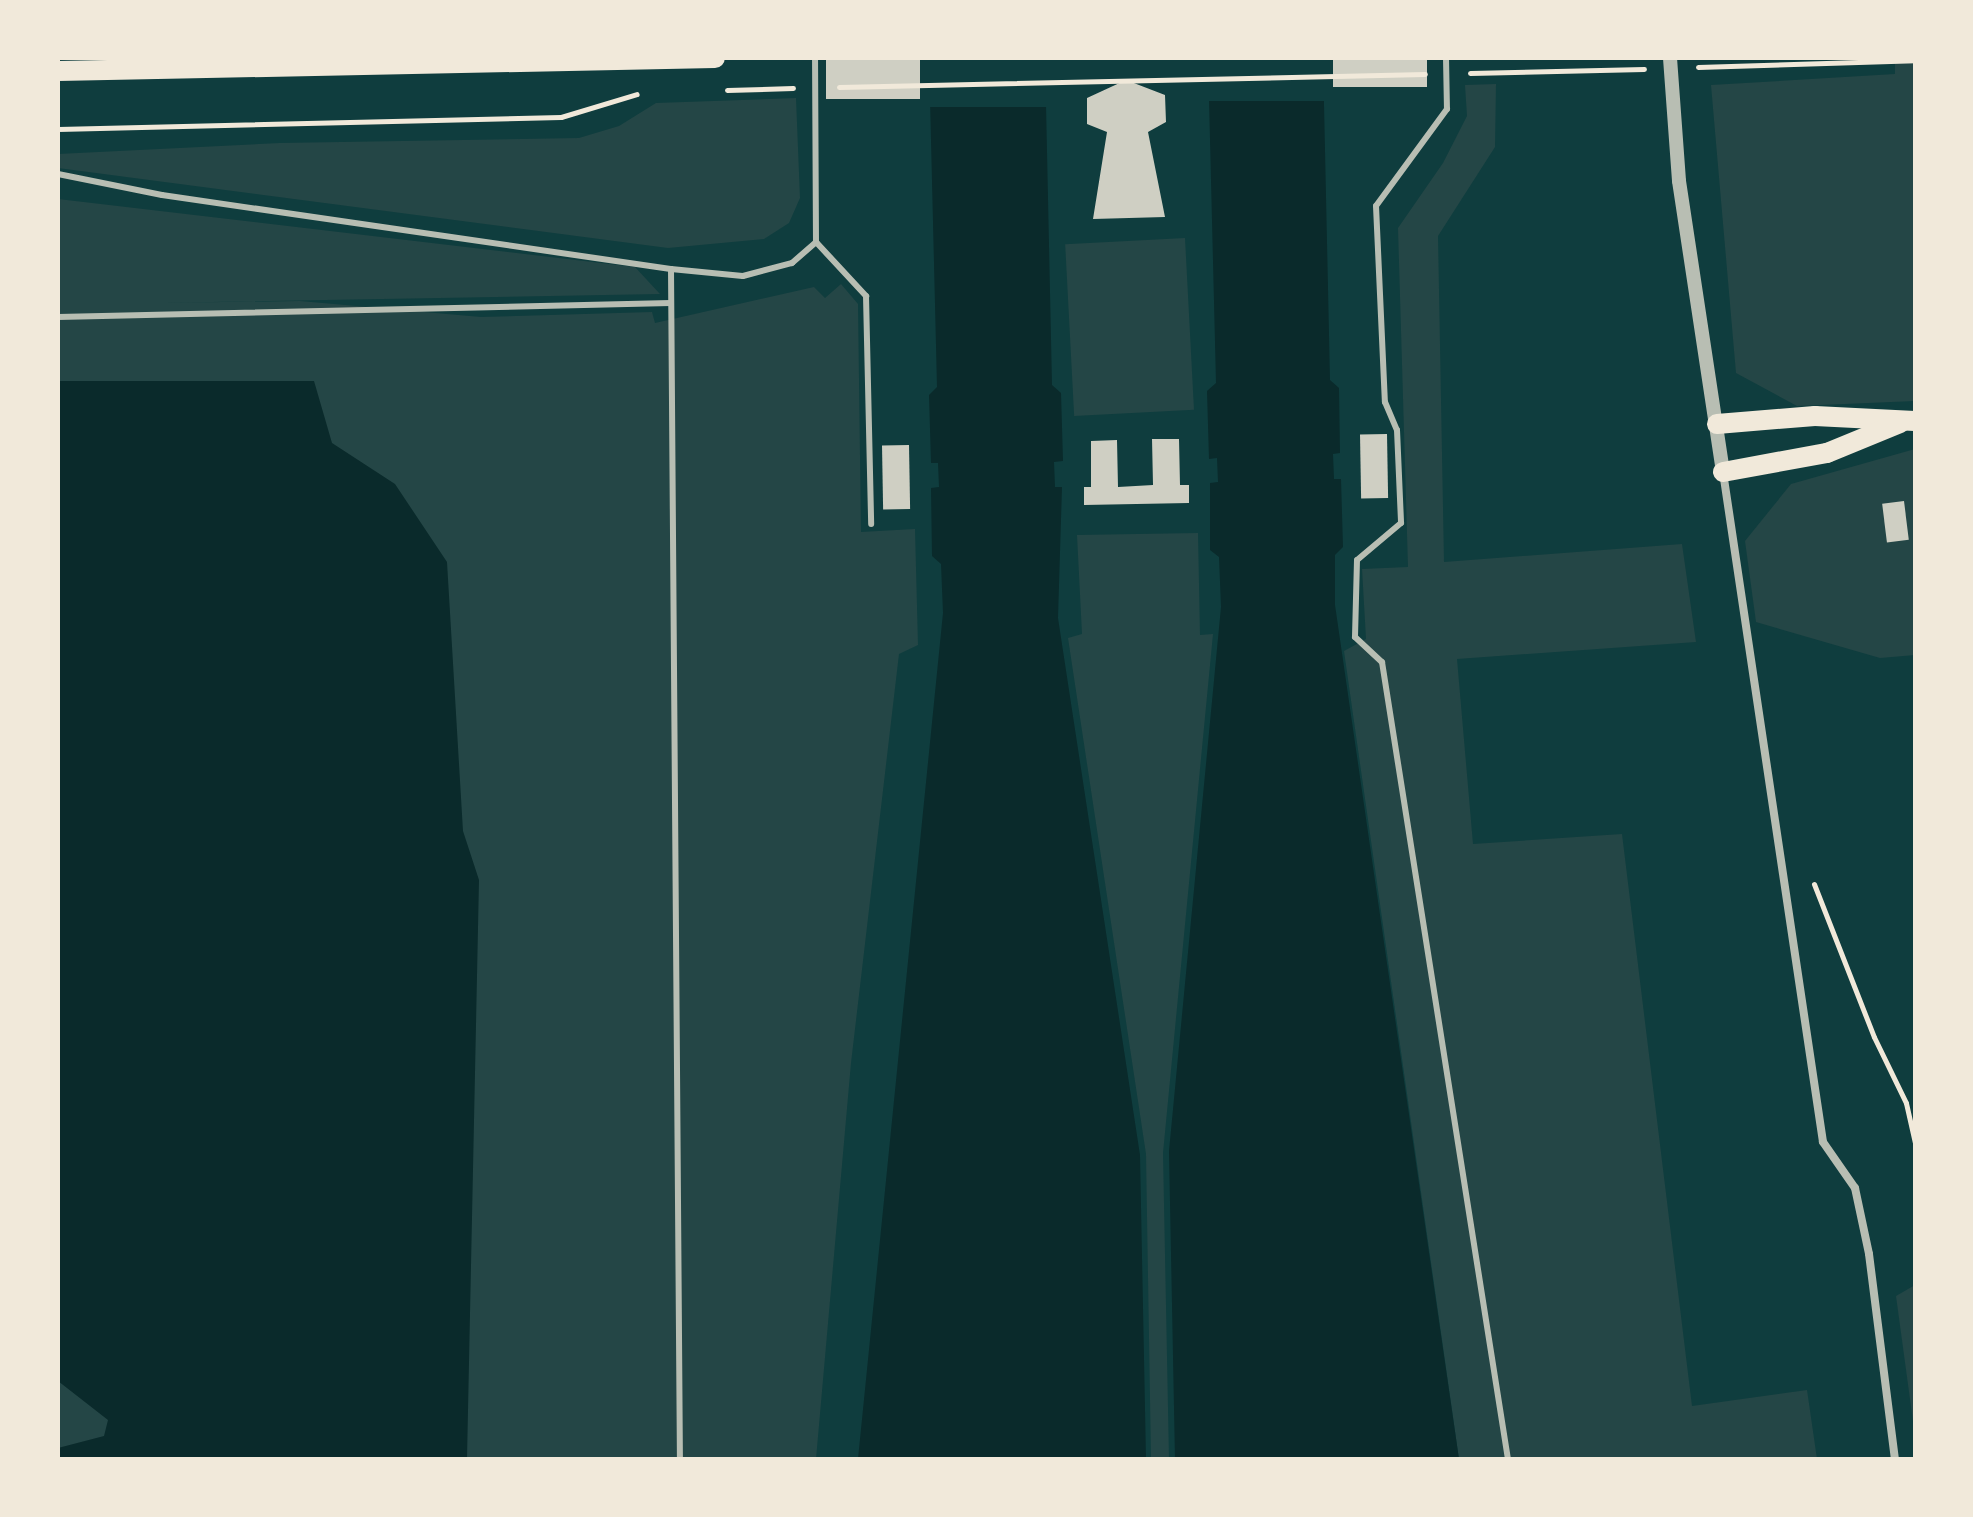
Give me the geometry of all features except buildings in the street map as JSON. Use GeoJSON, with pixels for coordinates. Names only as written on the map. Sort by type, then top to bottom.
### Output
{"type":"FeatureCollection","features":[{"type":"Feature","properties":{"kind":"main road"},"geometry":{"type":"LineString","coordinates":[[58,71],[311,62],[715,58]]}},
{"type":"Feature","properties":{"kind":"main road"},"geometry":{"type":"LineString","coordinates":[[1717,424],[1815,416],[1909,421]]}},
{"type":"Feature","properties":{"kind":"main road"},"geometry":{"type":"LineString","coordinates":[[1723,472],[1827,453],[1909,421]]}},
{"type":"Feature","properties":{"kind":"street"},"geometry":{"type":"LineString","coordinates":[[1670,58],[1679,181],[1823,1142],[1855,1188],[1869,1254],[1895,1459]]}},
{"type":"Feature","properties":{"kind":"lane"},"geometry":{"type":"LineString","coordinates":[[815,58],[816,242],[866,296],[871,524]]}},
{"type":"Feature","properties":{"kind":"lane"},"geometry":{"type":"LineString","coordinates":[[1446,58],[1447,109],[1376,206],[1385,402],[1397,430],[1401,523],[1357,560],[1355,637],[1382,662],[1508,1459]]}},
{"type":"Feature","properties":{"kind":"lane"},"geometry":{"type":"LineString","coordinates":[[58,174],[162,195],[671,269],[743,276],[792,263],[816,242]]}},
{"type":"Feature","properties":{"kind":"lane"},"geometry":{"type":"LineString","coordinates":[[671,269],[680,1459]]}},
{"type":"Feature","properties":{"kind":"lane"},"geometry":{"type":"LineString","coordinates":[[58,317],[671,303]]}},
{"type":"Feature","properties":{"kind":"path"},"geometry":{"type":"LineString","coordinates":[[1689,68],[1915,60]]}},
{"type":"Feature","properties":{"kind":"path"},"geometry":{"type":"LineString","coordinates":[[1467,73],[1658,68]]}},
{"type":"Feature","properties":{"kind":"path"},"geometry":{"type":"LineString","coordinates":[[833,87],[1436,73]]}},
{"type":"Feature","properties":{"kind":"path"},"geometry":{"type":"LineString","coordinates":[[722,90],[801,88]]}},
{"type":"Feature","properties":{"kind":"path"},"geometry":{"type":"LineString","coordinates":[[58,129],[561,117],[643,91]]}},
{"type":"Feature","properties":{"kind":"path"},"geometry":{"type":"LineString","coordinates":[[1782,882],[1811,878],[1874,1037],[1906,1103],[1915,1143]]}},
{"type":"Feature","properties":{"kind":"shaded area"},"geometry":{"type":"Polygon","coordinates":[[[929,58],[1045,58],[1052,385],[1061,393],[1063,461],[1054,462],[1055,487],[1062,487],[1058,618],[1140,1155],[1146,1459],[858,1459],[943,613],[941,564],[932,556],[931,488],[939,487],[938,463],[931,463],[929,395],[937,387],[929,58]]]}},
{"type":"Feature","properties":{"kind":"shaded area"},"geometry":{"type":"Polygon","coordinates":[[[1208,58],[1323,58],[1330,380],[1339,388],[1340,453],[1333,454],[1334,479],[1341,479],[1343,547],[1335,555],[1335,605],[1459,1459],[1175,1459],[1169,1151],[1221,607],[1219,557],[1210,550],[1210,483],[1218,482],[1217,458],[1209,459],[1207,391],[1216,383],[1208,58]]]}},
{"type":"Feature","properties":{"kind":"shaded area"},"geometry":{"type":"Polygon","coordinates":[[[1895,58],[1915,58],[1915,401],[1797,406],[1736,373],[1711,85],[1895,74],[1895,58]]]}},
{"type":"Feature","properties":{"kind":"shaded area"},"geometry":{"type":"Polygon","coordinates":[[[1496,84],[1495,147],[1438,236],[1444,562],[1682,544],[1696,642],[1457,659],[1473,844],[1622,834],[1692,1406],[1807,1390],[1817,1459],[1459,1459],[1344,651],[1366,639],[1362,569],[1408,567],[1398,228],[1443,163],[1467,116],[1465,85],[1496,84]]]}},
{"type":"Feature","properties":{"kind":"shaded area"},"geometry":{"type":"Polygon","coordinates":[[[796,98],[800,198],[789,223],[764,239],[668,248],[58,168],[58,154],[280,143],[579,138],[619,126],[656,103],[796,98]]]}},
{"type":"Feature","properties":{"kind":"shaded area"},"geometry":{"type":"Polygon","coordinates":[[[58,199],[635,267],[660,294],[154,303],[300,301],[481,317],[652,312],[655,323],[814,287],[825,298],[841,284],[858,304],[861,532],[915,529],[918,645],[899,654],[851,1063],[816,1459],[58,1459],[58,199]]]}},
{"type":"Feature","properties":{"kind":"shaded area"},"geometry":{"type":"Polygon","coordinates":[[[1185,238],[1194,410],[1074,416],[1065,244],[1185,238]]]}},
{"type":"Feature","properties":{"kind":"shaded area"},"geometry":{"type":"Polygon","coordinates":[[[58,381],[314,381],[332,443],[395,484],[447,562],[463,831],[479,880],[467,1459],[58,1459],[58,1448],[104,1436],[108,1420],[58,1381],[58,381]]]}},
{"type":"Feature","properties":{"kind":"shaded area"},"geometry":{"type":"Polygon","coordinates":[[[1915,449],[1915,655],[1880,658],[1756,622],[1745,541],[1791,484],[1915,449]]]}},
{"type":"Feature","properties":{"kind":"shaded area"},"geometry":{"type":"Polygon","coordinates":[[[1198,533],[1200,635],[1213,634],[1163,1153],[1169,1459],[1151,1459],[1146,1154],[1068,638],[1082,634],[1077,535],[1198,533]]]}},
{"type":"Feature","properties":{"kind":"shaded area"},"geometry":{"type":"Polygon","coordinates":[[[1915,1285],[1915,1436],[1896,1296],[1915,1285]]]}},
{"type":"Feature","properties":{"kind":"pier"},"geometry":{"type":"Polygon","coordinates":[[[925,58],[1049,58],[1049,107],[925,107],[925,58]]]}},
{"type":"Feature","properties":{"kind":"pier"},"geometry":{"type":"Polygon","coordinates":[[[1204,58],[1327,58],[1327,101],[1204,101],[1204,58]]]}}]}
